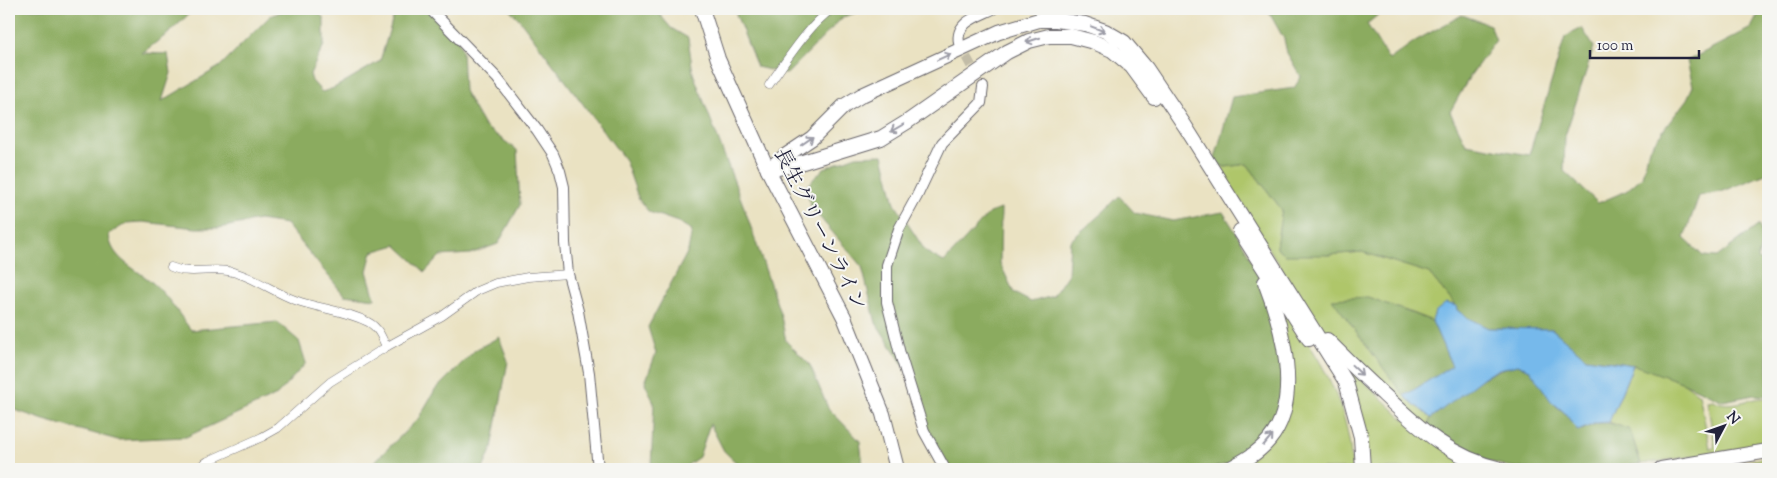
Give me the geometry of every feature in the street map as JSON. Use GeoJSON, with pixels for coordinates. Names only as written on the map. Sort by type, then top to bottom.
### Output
{"type":"FeatureCollection","features":[{"type":"Feature","properties":{"kind":"highway","name":"長生グリーンライン"},"geometry":{"type":"LineString","coordinates":[[702,9],[718,60],[768,170],[844,317],[883,414],[897,469]]}},
{"type":"Feature","properties":{"kind":"highway"},"geometry":{"type":"LineString","coordinates":[[768,170],[812,138],[844,106],[889,82],[999,32],[1039,20],[1085,24],[1105,31],[1124,42],[1146,68],[1185,126],[1346,382],[1360,437],[1363,469]]}},
{"type":"Feature","properties":{"kind":"highway"},"geometry":{"type":"LineString","coordinates":[[768,170],[793,166],[881,138],[1007,52],[1036,39],[1049,36],[1071,36],[1094,42],[1112,50],[1132,67],[1177,131],[1337,381],[1354,441],[1355,469]]}},
{"type":"Feature","properties":{"kind":"highway"},"geometry":{"type":"LineString","coordinates":[[1229,469],[1251,457],[1270,439],[1283,415],[1288,386],[1284,346],[1270,295],[1253,252]]}},
{"type":"Feature","properties":{"kind":"highway"},"geometry":{"type":"LineString","coordinates":[[1310,323],[1407,417],[1436,441],[1461,455],[1501,469]]}},
{"type":"Feature","properties":{"kind":"highway"},"geometry":{"type":"LineString","coordinates":[[1661,469],[1768,451]]}},
{"type":"Feature","properties":{"kind":"highway"},"geometry":{"type":"LineString","coordinates":[[1678,469],[1707,462]]}},
{"type":"Feature","properties":{"kind":"street"},"geometry":{"type":"LineString","coordinates":[[431,9],[497,78],[537,130],[553,154],[560,170],[564,187],[564,243],[568,274],[578,311],[589,373],[598,469]]}},
{"type":"Feature","properties":{"kind":"street"},"geometry":{"type":"LineString","coordinates":[[769,86],[787,59],[816,23],[832,9]]}},
{"type":"Feature","properties":{"kind":"street"},"geometry":{"type":"LineString","coordinates":[[959,43],[958,38],[961,28],[969,20],[994,9]]}},
{"type":"Feature","properties":{"kind":"street"},"geometry":{"type":"LineString","coordinates":[[945,469],[924,431],[900,354],[887,302],[888,266],[899,229],[942,143],[981,103],[983,87]]}},
{"type":"Feature","properties":{"kind":"street"},"geometry":{"type":"LineString","coordinates":[[171,267],[189,272],[203,270],[229,271],[297,301],[343,312],[369,322],[381,335],[386,346]]}},
{"type":"Feature","properties":{"kind":"street"},"geometry":{"type":"LineString","coordinates":[[197,469],[208,461],[278,428],[330,382],[386,346],[442,316],[477,291],[496,283],[528,277],[568,274]]}},
{"type":"Feature","properties":{"kind":"green space"},"geometry":{"type":"Polygon","coordinates":[[[9,9],[209,9],[189,14],[170,32],[142,53],[168,54],[171,73],[162,101],[219,67],[270,16],[288,9],[314,9],[324,18],[324,45],[310,74],[312,81],[322,92],[334,88],[380,61],[393,18],[404,10],[433,9],[453,25],[462,50],[464,91],[484,126],[517,150],[520,205],[498,244],[470,254],[440,256],[425,272],[396,245],[372,252],[367,271],[375,299],[344,295],[286,224],[259,220],[219,228],[196,228],[143,222],[127,223],[109,234],[114,251],[159,289],[191,330],[277,322],[299,341],[306,363],[277,395],[186,437],[118,440],[44,420],[9,408],[9,9]]]}},
{"type":"Feature","properties":{"kind":"green space"},"geometry":{"type":"Polygon","coordinates":[[[509,9],[655,9],[671,28],[688,38],[693,73],[745,210],[781,316],[786,341],[810,365],[828,408],[860,441],[863,466],[861,469],[743,469],[724,451],[710,424],[699,457],[682,469],[651,468],[654,403],[645,383],[656,353],[648,327],[688,251],[692,230],[678,222],[649,212],[639,200],[625,160],[519,19],[509,9]]]}},
{"type":"Feature","properties":{"kind":"green space"},"geometry":{"type":"Polygon","coordinates":[[[734,9],[868,9],[843,17],[787,74],[757,67],[734,9]]]}},
{"type":"Feature","properties":{"kind":"green space"},"geometry":{"type":"Polygon","coordinates":[[[1267,9],[1385,9],[1367,24],[1389,60],[1415,41],[1462,15],[1490,25],[1496,40],[1470,76],[1450,112],[1466,144],[1529,155],[1565,37],[1582,28],[1594,47],[1565,136],[1564,171],[1598,203],[1626,191],[1642,177],[1649,149],[1687,99],[1693,86],[1687,61],[1751,28],[1761,9],[1768,9],[1768,173],[1721,192],[1699,196],[1684,238],[1703,256],[1717,257],[1759,225],[1763,241],[1757,259],[1768,263],[1768,396],[1754,395],[1723,401],[1684,383],[1634,365],[1586,358],[1552,329],[1488,328],[1466,317],[1457,310],[1456,306],[1429,273],[1362,252],[1328,255],[1285,255],[1276,247],[1282,210],[1247,164],[1225,167],[1214,162],[1232,97],[1294,88],[1301,77],[1287,53],[1284,39],[1267,9]]]}},
{"type":"Feature","properties":{"kind":"green space"},"geometry":{"type":"Polygon","coordinates":[[[883,155],[895,204],[926,252],[944,262],[989,213],[1001,209],[1000,263],[1014,293],[1031,302],[1053,296],[1068,274],[1070,241],[1119,196],[1135,213],[1173,221],[1223,212],[1245,247],[1260,280],[1273,319],[1284,379],[1278,417],[1263,441],[1228,464],[1205,469],[950,469],[929,435],[911,377],[876,323],[862,267],[811,207],[806,187],[824,168],[856,156],[883,155]]]}},
{"type":"Feature","properties":{"kind":"green space"},"geometry":{"type":"Polygon","coordinates":[[[1214,162],[1225,167],[1247,164],[1282,210],[1276,247],[1328,255],[1362,252],[1429,273],[1456,306],[1452,304],[1435,312],[1432,321],[1404,310],[1395,382],[1404,396],[1431,418],[1427,428],[1318,326],[1214,162]]]}},
{"type":"Feature","properties":{"kind":"green space"},"geometry":{"type":"Polygon","coordinates":[[[1273,290],[1315,353],[1336,395],[1344,418],[1352,469],[1238,469],[1273,290]]]}},
{"type":"Feature","properties":{"kind":"green space"},"geometry":{"type":"Polygon","coordinates":[[[1368,297],[1432,321],[1452,366],[1404,396],[1332,299],[1368,297]]]}},
{"type":"Feature","properties":{"kind":"green space"},"geometry":{"type":"Polygon","coordinates":[[[499,337],[508,361],[492,448],[483,469],[367,469],[418,419],[435,390],[475,350],[499,337]]]}},
{"type":"Feature","properties":{"kind":"green space"},"geometry":{"type":"Polygon","coordinates":[[[1336,355],[1401,417],[1488,469],[1368,469],[1336,355]]]}},
{"type":"Feature","properties":{"kind":"green space"},"geometry":{"type":"Polygon","coordinates":[[[1634,364],[1684,383],[1699,394],[1710,448],[1715,447],[1707,401],[1713,400],[1727,404],[1768,398],[1768,445],[1641,464],[1630,430],[1609,422],[1634,364]]]}},
{"type":"Feature","properties":{"kind":"green space"},"geometry":{"type":"Polygon","coordinates":[[[1518,365],[1530,370],[1556,406],[1564,412],[1573,424],[1582,430],[1595,424],[1606,423],[1630,430],[1641,464],[1573,471],[1550,471],[1505,466],[1483,460],[1462,451],[1427,428],[1431,418],[1461,393],[1494,372],[1518,365]]]}},
{"type":"Feature","properties":{"kind":"green space"},"geometry":{"type":"Polygon","coordinates":[[[1768,457],[1768,469],[1710,469],[1768,457]]]}},
{"type":"Feature","properties":{"kind":"water"},"geometry":{"type":"Polygon","coordinates":[[[1446,303],[1456,306],[1457,310],[1466,317],[1488,328],[1552,329],[1586,358],[1633,365],[1609,422],[1596,423],[1578,431],[1564,412],[1551,401],[1530,370],[1518,365],[1499,369],[1484,377],[1431,418],[1404,396],[1452,366],[1432,321],[1435,312],[1446,303]]]}},
{"type":"Feature","properties":{"kind":"tunnel"},"geometry":{"type":"LineString","coordinates":[[959,44],[983,87]]}}]}
